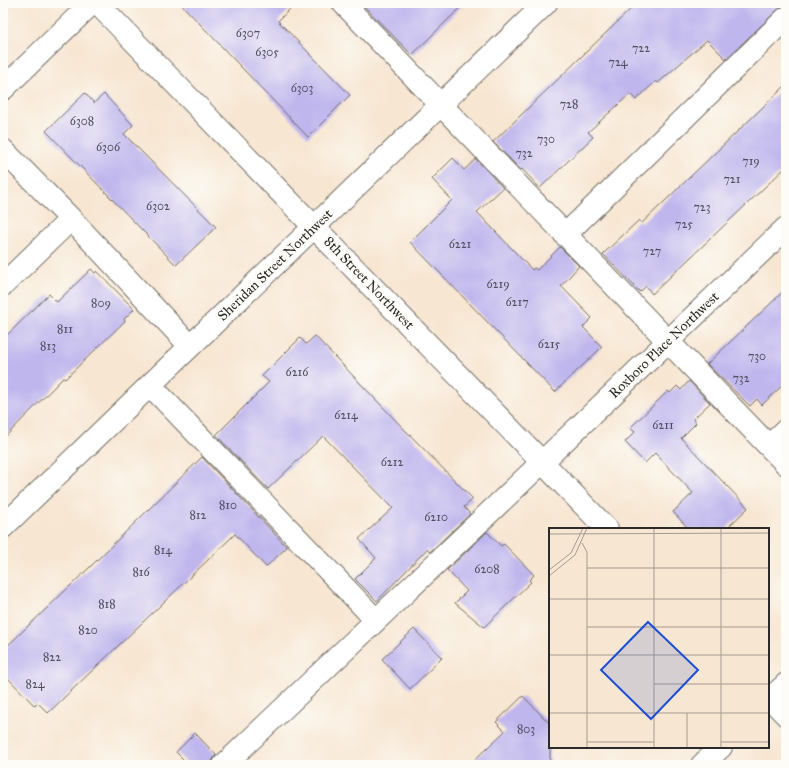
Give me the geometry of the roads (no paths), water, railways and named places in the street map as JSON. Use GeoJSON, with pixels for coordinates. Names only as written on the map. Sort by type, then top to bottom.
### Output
{"type":"FeatureCollection","features":[{"type":"Feature","properties":{"kind":"street"},"geometry":{"type":"LineString","coordinates":[[3,89],[92,3]]}},
{"type":"Feature","properties":{"kind":"street","name":"8th Street Northwest"},"geometry":{"type":"LineString","coordinates":[[97,3],[606,528]]}},
{"type":"Feature","properties":{"kind":"street"},"geometry":{"type":"LineString","coordinates":[[343,3],[441,104],[564,235],[669,341],[786,464]]}},
{"type":"Feature","properties":{"kind":"street","name":"Sheridan Street Northwest"},"geometry":{"type":"LineString","coordinates":[[3,527],[546,3]]}},
{"type":"Feature","properties":{"kind":"street"},"geometry":{"type":"LineString","coordinates":[[564,235],[786,18]]}},
{"type":"Feature","properties":{"kind":"street"},"geometry":{"type":"LineString","coordinates":[[3,150],[71,219],[190,346]]}},
{"type":"Feature","properties":{"kind":"street"},"geometry":{"type":"LineString","coordinates":[[3,285],[71,219]]}},
{"type":"Feature","properties":{"kind":"street","name":"Roxboro Place Northwest"},"geometry":{"type":"LineString","coordinates":[[224,765],[786,228]]}},
{"type":"Feature","properties":{"kind":"street"},"geometry":{"type":"LineString","coordinates":[[150,385],[376,620]]}},
{"type":"Feature","properties":{"kind":"street"},"geometry":{"type":"LineString","coordinates":[[769,446],[786,430]]}},
{"type":"Feature","properties":{"kind":"street"},"geometry":{"type":"LineString","coordinates":[[786,684],[769,699],[786,715]]}},
{"type":"Feature","properties":{"kind":"street"},"geometry":{"type":"LineString","coordinates":[[702,765],[720,748]]}}]}
